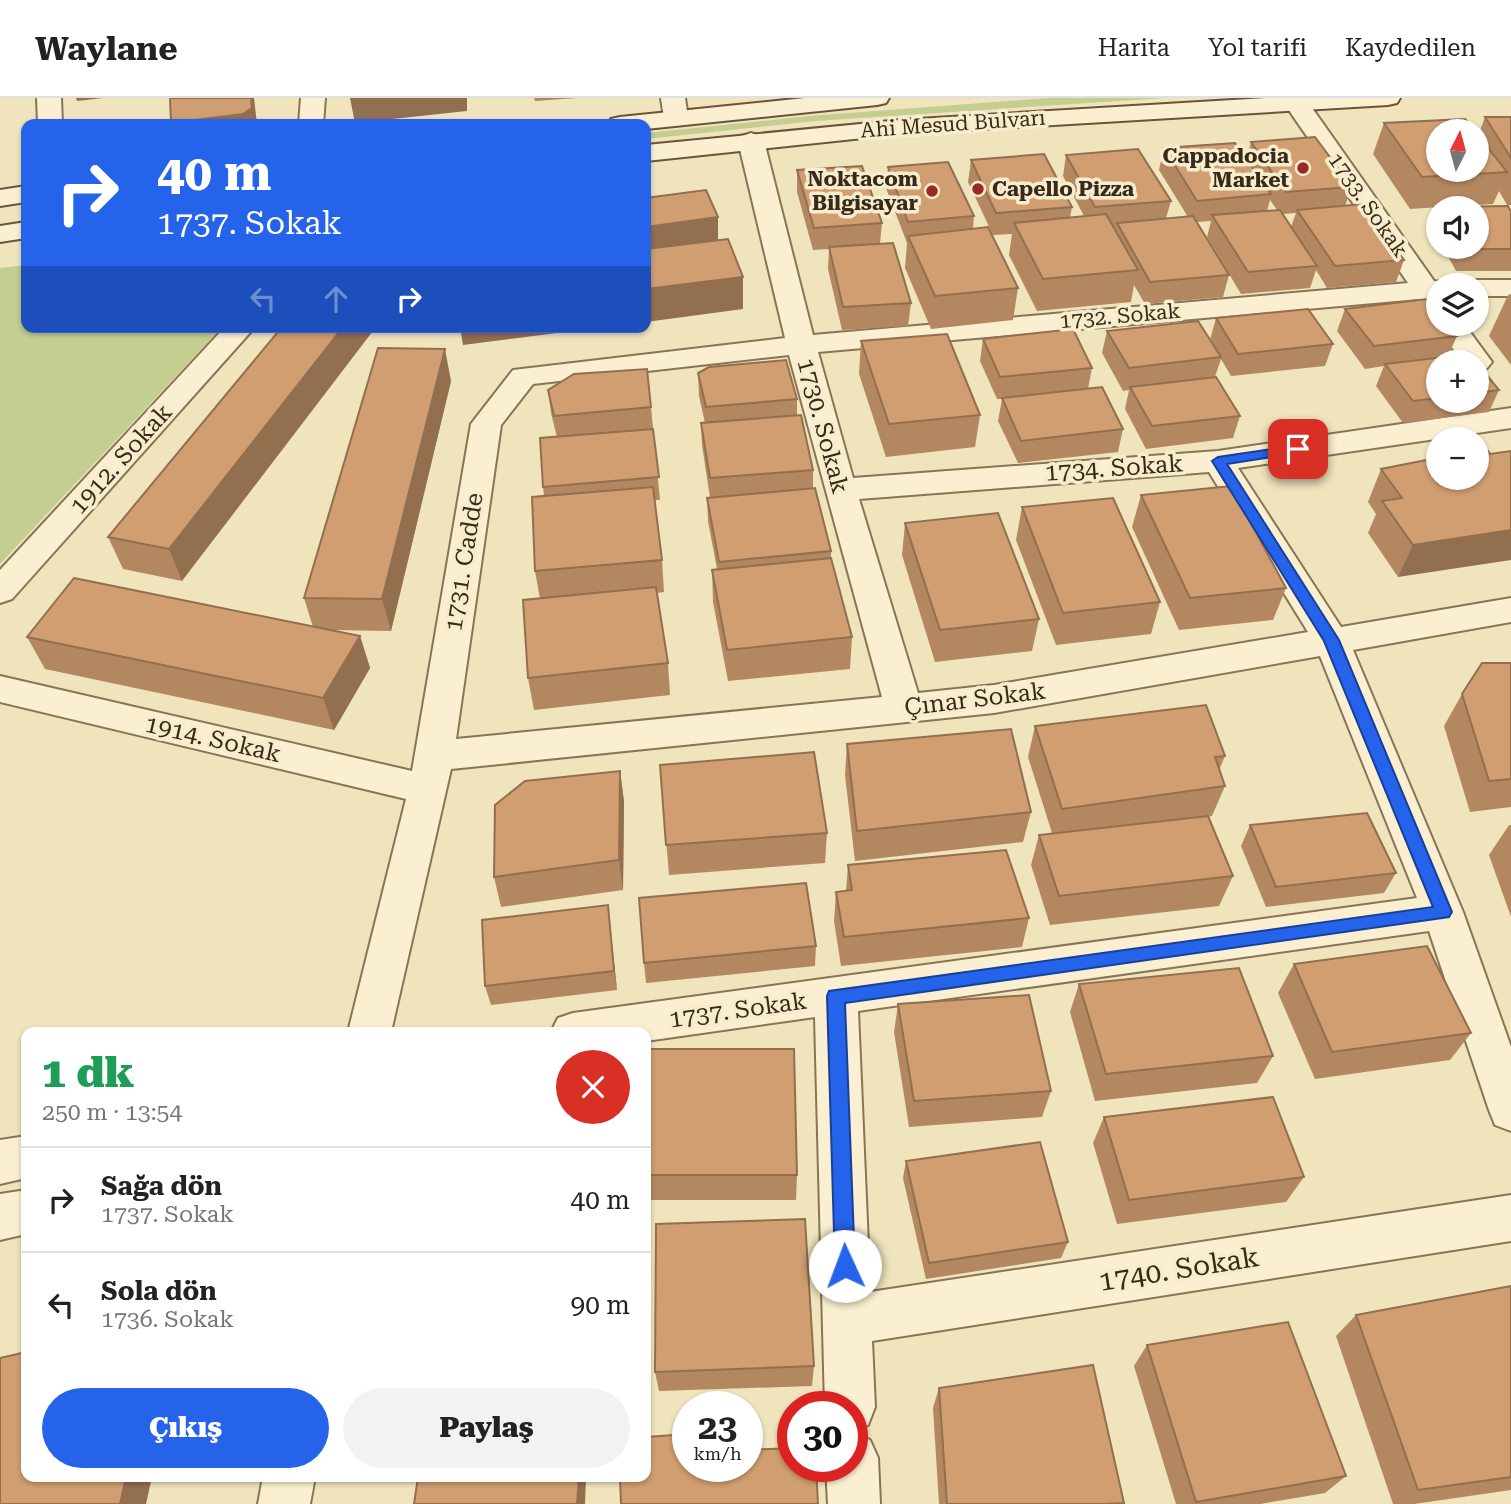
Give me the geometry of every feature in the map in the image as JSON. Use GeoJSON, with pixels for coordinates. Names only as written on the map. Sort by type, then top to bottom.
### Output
{"type":"FeatureCollection","features":[{"type":"Feature","properties":{"kind":"street"},"geometry":{"type":"LineString","coordinates":[[49,98],[50,119]]}},
{"type":"Feature","properties":{"kind":"street"},"geometry":{"type":"LineString","coordinates":[[311,119],[313,98]]}},
{"type":"Feature","properties":{"kind":"street","name":"Ahi Mesud Bulvarı"},"geometry":{"type":"LineString","coordinates":[[637,119],[674,108],[877,98]]}},
{"type":"Feature","properties":{"kind":"street","name":"Ahi Mesud Bulvarı"},"geometry":{"type":"LineString","coordinates":[[651,152],[901,127],[1388,98]]}},
{"type":"Feature","properties":{"kind":"street","name":"1733. Sokak"},"geometry":{"type":"LineString","coordinates":[[1296,103],[1426,284]]}},
{"type":"Feature","properties":{"kind":"street","name":"1730. Sokak"},"geometry":{"type":"LineString","coordinates":[[751,141],[840,490],[904,709]]}},
{"type":"Feature","properties":{"kind":"street"},"geometry":{"type":"LineString","coordinates":[[0,198],[21,195]]}},
{"type":"Feature","properties":{"kind":"street"},"geometry":{"type":"LineString","coordinates":[[0,234],[21,231]]}},
{"type":"Feature","properties":{"kind":"street"},"geometry":{"type":"LineString","coordinates":[[1489,288],[1511,288]]}},
{"type":"Feature","properties":{"kind":"street","name":"1732. Sokak"},"geometry":{"type":"LineString","coordinates":[[801,345],[1426,296]]}},
{"type":"Feature","properties":{"kind":"street","name":"1912. Sokak"},"geometry":{"type":"LineString","coordinates":[[0,591],[236,333]]}},
{"type":"Feature","properties":{"kind":"street"},"geometry":{"type":"LineString","coordinates":[[1458,336],[1494,388]]}},
{"type":"Feature","properties":{"kind":"street","name":"1731. Cadde"},"geometry":{"type":"LineString","coordinates":[[371,1027],[430,773],[486,424],[524,376],[801,345]]}},
{"type":"Feature","properties":{"kind":"street","name":"1734. Sokak"},"geometry":{"type":"LineString","coordinates":[[840,490],[1218,461],[1494,388]]}},
{"type":"Feature","properties":{"kind":"street"},"geometry":{"type":"LineString","coordinates":[[1218,461],[1331,640],[1443,912],[1511,1110]]}},
{"type":"Feature","properties":{"kind":"street","name":"Çınar Sokak"},"geometry":{"type":"LineString","coordinates":[[430,773],[994,699],[1511,610]]}},
{"type":"Feature","properties":{"kind":"street","name":"1914. Sokak"},"geometry":{"type":"LineString","coordinates":[[0,689],[430,773]]}},
{"type":"Feature","properties":{"kind":"street","name":"1737. Sokak"},"geometry":{"type":"LineString","coordinates":[[610,1027],[1443,912]]}},
{"type":"Feature","properties":{"kind":"street"},"geometry":{"type":"LineString","coordinates":[[836,996],[849,1391]]}},
{"type":"Feature","properties":{"kind":"street"},"geometry":{"type":"LineString","coordinates":[[0,1162],[21,1158]]}},
{"type":"Feature","properties":{"kind":"street"},"geometry":{"type":"LineString","coordinates":[[0,1217],[21,1213]]}},
{"type":"Feature","properties":{"kind":"street","name":"1740. Sokak"},"geometry":{"type":"LineString","coordinates":[[847,1320],[1511,1218]]}},
{"type":"Feature","properties":{"kind":"street"},"geometry":{"type":"LineString","coordinates":[[284,1504],[288,1482]]}},
{"type":"Feature","properties":{"kind":"street"},"geometry":{"type":"LineString","coordinates":[[853,1482],[854,1504]]}},
{"type":"Feature","properties":{"kind":"green space"},"geometry":{"type":"Polygon","coordinates":[[[1049,98],[1166,98],[815,121],[651,138],[651,132],[809,116],[1049,98]]]}},
{"type":"Feature","properties":{"kind":"green space"},"geometry":{"type":"Polygon","coordinates":[[[21,266],[21,333],[216,333],[0,564],[0,268],[21,266]]]}},
{"type":"Feature","properties":{"kind":"building"},"geometry":{"type":"Polygon","coordinates":[[[170,98],[251,98],[252,108],[243,114],[203,119],[171,119],[170,98]]]}},
{"type":"Feature","properties":{"kind":"building"},"geometry":{"type":"Polygon","coordinates":[[[1485,117],[1511,117],[1511,158],[1489,123],[1489,119],[1485,117]]]}},
{"type":"Feature","properties":{"kind":"building"},"geometry":{"type":"Polygon","coordinates":[[[1426,121],[1426,177],[1422,177],[1384,123],[1426,121]]]}},
{"type":"Feature","properties":{"kind":"building"},"geometry":{"type":"Polygon","coordinates":[[[1315,137],[1352,187],[1286,192],[1251,142],[1315,137]]]}},
{"type":"Feature","properties":{"kind":"building"},"geometry":{"type":"Polygon","coordinates":[[[1235,143],[1271,194],[1197,201],[1164,148],[1235,143]]]}},
{"type":"Feature","properties":{"kind":"building"},"geometry":{"type":"Polygon","coordinates":[[[1138,149],[1171,201],[1095,207],[1066,155],[1138,149]]]}},
{"type":"Feature","properties":{"kind":"building"},"geometry":{"type":"Polygon","coordinates":[[[1489,149],[1507,172],[1489,173],[1489,149]]]}},
{"type":"Feature","properties":{"kind":"building"},"geometry":{"type":"Polygon","coordinates":[[[1044,154],[1072,207],[996,213],[971,160],[1044,154]]]}},
{"type":"Feature","properties":{"kind":"building"},"geometry":{"type":"Polygon","coordinates":[[[948,162],[974,216],[908,222],[888,167],[948,162]]]}},
{"type":"Feature","properties":{"kind":"building"},"geometry":{"type":"Polygon","coordinates":[[[862,166],[882,223],[814,228],[797,170],[862,166]]]}},
{"type":"Feature","properties":{"kind":"building"},"geometry":{"type":"Polygon","coordinates":[[[706,190],[718,217],[651,226],[651,197],[706,190]]]}},
{"type":"Feature","properties":{"kind":"building"},"geometry":{"type":"Polygon","coordinates":[[[1363,204],[1404,260],[1335,266],[1297,210],[1363,204]]]}},
{"type":"Feature","properties":{"kind":"building"},"geometry":{"type":"Polygon","coordinates":[[[1489,206],[1508,206],[1511,212],[1511,249],[1489,249],[1489,206]]]}},
{"type":"Feature","properties":{"kind":"building"},"geometry":{"type":"Polygon","coordinates":[[[1280,210],[1317,266],[1248,272],[1212,215],[1280,210]]]}},
{"type":"Feature","properties":{"kind":"building"},"geometry":{"type":"Polygon","coordinates":[[[1106,214],[1138,270],[1043,279],[1014,223],[1106,214]]]}},
{"type":"Feature","properties":{"kind":"building"},"geometry":{"type":"Polygon","coordinates":[[[1193,216],[1229,275],[1150,282],[1117,223],[1193,216]]]}},
{"type":"Feature","properties":{"kind":"building"},"geometry":{"type":"Polygon","coordinates":[[[988,227],[1018,288],[935,296],[908,236],[988,227]]]}},
{"type":"Feature","properties":{"kind":"building"},"geometry":{"type":"Polygon","coordinates":[[[728,239],[743,277],[651,288],[651,248],[728,239]]]}},
{"type":"Feature","properties":{"kind":"building"},"geometry":{"type":"Polygon","coordinates":[[[893,243],[911,303],[843,307],[829,247],[893,243]]]}},
{"type":"Feature","properties":{"kind":"building"},"geometry":{"type":"Polygon","coordinates":[[[1426,299],[1426,336],[1457,336],[1374,346],[1345,309],[1426,299]]]}},
{"type":"Feature","properties":{"kind":"building"},"geometry":{"type":"Polygon","coordinates":[[[1308,309],[1333,344],[1238,354],[1216,318],[1308,309]]]}},
{"type":"Feature","properties":{"kind":"building"},"geometry":{"type":"Polygon","coordinates":[[[1198,321],[1221,357],[1129,368],[1107,331],[1198,321]]]}},
{"type":"Feature","properties":{"kind":"building"},"geometry":{"type":"Polygon","coordinates":[[[1073,329],[1092,368],[1000,377],[983,339],[1073,329]]]}},
{"type":"Feature","properties":{"kind":"building"},"geometry":{"type":"Polygon","coordinates":[[[277,333],[338,333],[169,549],[108,537],[277,333]]]}},
{"type":"Feature","properties":{"kind":"building"},"geometry":{"type":"Polygon","coordinates":[[[947,334],[980,415],[889,424],[861,341],[947,334]]]}},
{"type":"Feature","properties":{"kind":"building"},"geometry":{"type":"Polygon","coordinates":[[[378,348],[445,349],[382,599],[304,598],[378,348]]]}},
{"type":"Feature","properties":{"kind":"building"},"geometry":{"type":"Polygon","coordinates":[[[1426,359],[1426,399],[1413,401],[1385,364],[1426,359]]]}},
{"type":"Feature","properties":{"kind":"building"},"geometry":{"type":"Polygon","coordinates":[[[786,360],[797,399],[706,407],[698,373],[709,367],[786,360]]]}},
{"type":"Feature","properties":{"kind":"building"},"geometry":{"type":"Polygon","coordinates":[[[647,369],[651,407],[554,416],[548,390],[574,374],[647,369]]]}},
{"type":"Feature","properties":{"kind":"building"},"geometry":{"type":"Polygon","coordinates":[[[1216,377],[1240,416],[1152,426],[1130,387],[1216,377]]]}},
{"type":"Feature","properties":{"kind":"building"},"geometry":{"type":"Polygon","coordinates":[[[1489,378],[1499,390],[1489,391],[1489,378]]]}},
{"type":"Feature","properties":{"kind":"building"},"geometry":{"type":"Polygon","coordinates":[[[1102,387],[1123,429],[1021,441],[1002,398],[1102,387]]]}},
{"type":"Feature","properties":{"kind":"building"},"geometry":{"type":"Polygon","coordinates":[[[801,415],[813,470],[710,478],[701,423],[801,415]]]}},
{"type":"Feature","properties":{"kind":"building"},"geometry":{"type":"Polygon","coordinates":[[[653,429],[659,477],[543,487],[540,438],[653,429]]]}},
{"type":"Feature","properties":{"kind":"building"},"geometry":{"type":"Polygon","coordinates":[[[1511,451],[1511,530],[1413,545],[1382,501],[1402,498],[1381,469],[1426,460],[1426,490],[1489,490],[1489,452],[1511,451]]]}},
{"type":"Feature","properties":{"kind":"building"},"geometry":{"type":"Polygon","coordinates":[[[1231,486],[1286,588],[1190,598],[1141,495],[1231,486]]]}},
{"type":"Feature","properties":{"kind":"building"},"geometry":{"type":"Polygon","coordinates":[[[653,487],[662,560],[535,571],[532,497],[653,487]]]}},
{"type":"Feature","properties":{"kind":"building"},"geometry":{"type":"Polygon","coordinates":[[[815,488],[831,551],[719,562],[707,498],[815,488]]]}},
{"type":"Feature","properties":{"kind":"building"},"geometry":{"type":"Polygon","coordinates":[[[1113,498],[1160,602],[1063,613],[1022,507],[1113,498]]]}},
{"type":"Feature","properties":{"kind":"building"},"geometry":{"type":"Polygon","coordinates":[[[998,513],[1039,619],[940,630],[905,523],[998,513]]]}},
{"type":"Feature","properties":{"kind":"building"},"geometry":{"type":"Polygon","coordinates":[[[831,558],[852,637],[727,650],[712,570],[831,558]]]}},
{"type":"Feature","properties":{"kind":"building"},"geometry":{"type":"Polygon","coordinates":[[[74,578],[360,636],[323,698],[27,637],[74,578]]]}},
{"type":"Feature","properties":{"kind":"building"},"geometry":{"type":"Polygon","coordinates":[[[656,587],[668,663],[528,678],[523,600],[656,587]]]}},
{"type":"Feature","properties":{"kind":"building"},"geometry":{"type":"Polygon","coordinates":[[[1482,663],[1511,663],[1511,779],[1489,781],[1462,694],[1482,663]]]}},
{"type":"Feature","properties":{"kind":"building"},"geometry":{"type":"Polygon","coordinates":[[[1206,705],[1225,756],[1215,757],[1225,786],[1062,809],[1035,726],[1206,705]]]}},
{"type":"Feature","properties":{"kind":"building"},"geometry":{"type":"Polygon","coordinates":[[[1011,729],[1031,812],[857,831],[847,744],[1011,729]]]}},
{"type":"Feature","properties":{"kind":"building"},"geometry":{"type":"Polygon","coordinates":[[[814,752],[827,833],[666,845],[660,765],[814,752]]]}},
{"type":"Feature","properties":{"kind":"building"},"geometry":{"type":"Polygon","coordinates":[[[620,771],[619,860],[494,877],[495,805],[525,781],[620,771]]]}},
{"type":"Feature","properties":{"kind":"building"},"geometry":{"type":"Polygon","coordinates":[[[1367,813],[1396,873],[1276,887],[1250,825],[1367,813]]]}},
{"type":"Feature","properties":{"kind":"building"},"geometry":{"type":"Polygon","coordinates":[[[1208,816],[1233,876],[1059,896],[1039,835],[1208,816]]]}},
{"type":"Feature","properties":{"kind":"building"},"geometry":{"type":"Polygon","coordinates":[[[1006,850],[1029,918],[844,937],[836,892],[852,890],[848,865],[1006,850]]]}},
{"type":"Feature","properties":{"kind":"building"},"geometry":{"type":"Polygon","coordinates":[[[806,883],[816,946],[644,963],[639,898],[806,883]]]}},
{"type":"Feature","properties":{"kind":"building"},"geometry":{"type":"Polygon","coordinates":[[[608,905],[614,971],[485,986],[482,920],[608,905]]]}},
{"type":"Feature","properties":{"kind":"building"},"geometry":{"type":"Polygon","coordinates":[[[1427,946],[1471,1033],[1332,1052],[1294,964],[1427,946]]]}},
{"type":"Feature","properties":{"kind":"building"},"geometry":{"type":"Polygon","coordinates":[[[1239,968],[1273,1056],[1106,1074],[1079,984],[1239,968]]]}},
{"type":"Feature","properties":{"kind":"building"},"geometry":{"type":"Polygon","coordinates":[[[1029,995],[1051,1091],[914,1101],[898,1004],[1029,995]]]}},
{"type":"Feature","properties":{"kind":"building"},"geometry":{"type":"Polygon","coordinates":[[[651,1049],[794,1049],[797,1175],[651,1175],[651,1049]]]}},
{"type":"Feature","properties":{"kind":"building"},"geometry":{"type":"Polygon","coordinates":[[[1273,1097],[1304,1177],[1129,1200],[1104,1117],[1273,1097]]]}},
{"type":"Feature","properties":{"kind":"building"},"geometry":{"type":"Polygon","coordinates":[[[1040,1142],[1068,1242],[929,1263],[906,1161],[1040,1142]]]}},
{"type":"Feature","properties":{"kind":"building"},"geometry":{"type":"Polygon","coordinates":[[[805,1219],[814,1366],[655,1372],[656,1224],[805,1219]]]}},
{"type":"Feature","properties":{"kind":"building"},"geometry":{"type":"Polygon","coordinates":[[[1511,1286],[1511,1477],[1418,1490],[1356,1315],[1511,1286]]]}},
{"type":"Feature","properties":{"kind":"building"},"geometry":{"type":"Polygon","coordinates":[[[1288,1322],[1346,1476],[1196,1502],[1147,1345],[1288,1322]]]}},
{"type":"Feature","properties":{"kind":"building"},"geometry":{"type":"Polygon","coordinates":[[[21,1353],[21,1482],[125,1482],[120,1504],[0,1504],[0,1358],[21,1353]]]}},
{"type":"Feature","properties":{"kind":"building"},"geometry":{"type":"Polygon","coordinates":[[[1093,1365],[1124,1503],[947,1504],[939,1388],[1093,1365]]]}},
{"type":"Feature","properties":{"kind":"building"},"geometry":{"type":"Polygon","coordinates":[[[672,1435],[672,1482],[763,1482],[763,1449],[777,1449],[777,1482],[817,1482],[818,1504],[621,1504],[620,1482],[651,1482],[651,1437],[672,1435]]]}},
{"type":"Feature","properties":{"kind":"building"},"geometry":{"type":"Polygon","coordinates":[[[417,1482],[579,1482],[577,1504],[414,1504],[417,1482]]]}},
{"type":"Feature","properties":{"kind":"place","name":"Cappadocia Market"},"geometry":{"type":"Point","coordinates":[1303,168]}},
{"type":"Feature","properties":{"kind":"place","name":"Capello Pizza"},"geometry":{"type":"Point","coordinates":[978,189]}},
{"type":"Feature","properties":{"kind":"place","name":"Noktacom Bilgisayar"},"geometry":{"type":"Point","coordinates":[932,191]}},
{"type":"Feature","properties":{"kind":"route"},"geometry":{"type":"LineString","coordinates":[[845,1266],[836,996],[1443,912],[1331,640],[1218,461],[1298,449]]}}]}
